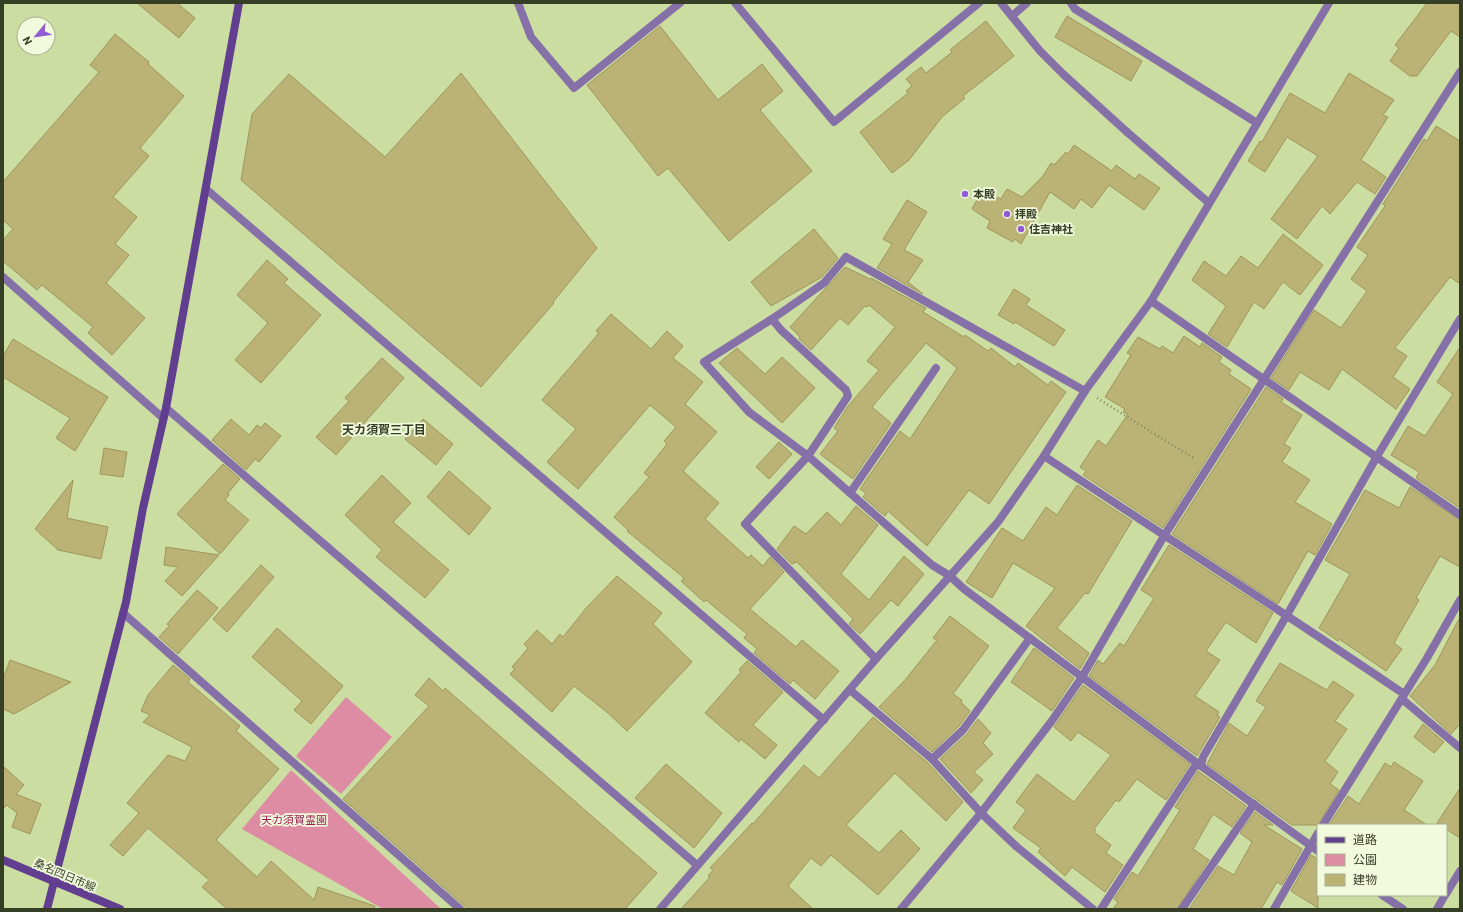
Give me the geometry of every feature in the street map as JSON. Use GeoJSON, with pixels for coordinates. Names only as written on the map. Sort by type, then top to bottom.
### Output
{"type":"FeatureCollection","features":[{"type":"Feature","properties":{"kind":"street"},"geometry":{"type":"LineString","coordinates":[[47,909],[123,613],[166,408],[239,3]]}},
{"type":"Feature","properties":{"kind":"street"},"geometry":{"type":"LineString","coordinates":[[518,3],[531,37],[574,88],[680,3]]}},
{"type":"Feature","properties":{"kind":"street"},"geometry":{"type":"LineString","coordinates":[[735,3],[834,122],[979,3]]}},
{"type":"Feature","properties":{"kind":"street"},"geometry":{"type":"LineString","coordinates":[[1001,3],[1040,51],[1063,74],[1209,203]]}},
{"type":"Feature","properties":{"kind":"street"},"geometry":{"type":"LineString","coordinates":[[1012,16],[1027,3]]}},
{"type":"Feature","properties":{"kind":"street"},"geometry":{"type":"LineString","coordinates":[[1071,3],[1075,9],[1257,123]]}},
{"type":"Feature","properties":{"kind":"street"},"geometry":{"type":"LineString","coordinates":[[660,909],[876,659],[998,522],[1044,456],[1085,391],[1151,301],[1329,3]]}},
{"type":"Feature","properties":{"kind":"street"},"geometry":{"type":"LineString","coordinates":[[901,909],[981,813],[1051,722],[1082,677],[1164,536],[1262,380],[1460,72]]}},
{"type":"Feature","properties":{"kind":"street"},"geometry":{"type":"LineString","coordinates":[[206,189],[824,720]]}},
{"type":"Feature","properties":{"kind":"street"},"geometry":{"type":"LineString","coordinates":[[1085,391],[846,257],[824,283],[772,319],[704,362],[749,412],[808,456],[932,565],[950,576],[964,589],[1199,765],[1317,849]]}},
{"type":"Feature","properties":{"kind":"street"},"geometry":{"type":"LineString","coordinates":[[3,277],[163,418]]}},
{"type":"Feature","properties":{"kind":"street"},"geometry":{"type":"LineString","coordinates":[[1151,301],[1262,380],[1460,515]]}},
{"type":"Feature","properties":{"kind":"street"},"geometry":{"type":"LineString","coordinates":[[772,319],[781,330],[846,390],[848,396],[808,456],[745,524],[876,659]]}},
{"type":"Feature","properties":{"kind":"street"},"geometry":{"type":"LineString","coordinates":[[1101,909],[1199,765],[1287,615],[1376,458],[1460,319]]}},
{"type":"Feature","properties":{"kind":"street"},"geometry":{"type":"LineString","coordinates":[[850,493],[936,368]]}},
{"type":"Feature","properties":{"kind":"street"},"geometry":{"type":"LineString","coordinates":[[166,408],[698,865]]}},
{"type":"Feature","properties":{"kind":"street"},"geometry":{"type":"LineString","coordinates":[[1044,456],[1164,536],[1287,615],[1403,697],[1460,748]]}},
{"type":"Feature","properties":{"kind":"street"},"geometry":{"type":"LineString","coordinates":[[1324,824],[1403,697],[1460,600]]}},
{"type":"Feature","properties":{"kind":"street"},"geometry":{"type":"LineString","coordinates":[[123,613],[460,909]]}},
{"type":"Feature","properties":{"kind":"street"},"geometry":{"type":"LineString","coordinates":[[932,759],[963,730],[1030,638]]}},
{"type":"Feature","properties":{"kind":"street"},"geometry":{"type":"LineString","coordinates":[[850,690],[932,759],[981,813],[1017,847],[1093,909]]}},
{"type":"Feature","properties":{"kind":"street"},"geometry":{"type":"LineString","coordinates":[[1182,909],[1254,804]]}},
{"type":"Feature","properties":{"kind":"street"},"geometry":{"type":"LineString","coordinates":[[1274,909],[1317,834]]}},
{"type":"Feature","properties":{"kind":"street","name":"桑名四日市線"},"geometry":{"type":"LineString","coordinates":[[3,860],[120,909]]}},
{"type":"Feature","properties":{"kind":"street"},"geometry":{"type":"LineString","coordinates":[[1447,892],[1460,871]]}},
{"type":"Feature","properties":{"kind":"street"},"geometry":{"type":"LineString","coordinates":[[1384,896],[1403,909]]}},
{"type":"Feature","properties":{"kind":"street"},"geometry":{"type":"LineString","coordinates":[[1437,909],[1445,896]]}},
{"type":"Feature","properties":{"kind":"path"},"geometry":{"type":"LineString","coordinates":[[1085,391],[1208,467]]}},
{"type":"Feature","properties":{"kind":"green space"},"geometry":{"type":"Polygon","coordinates":[[[346,697],[392,737],[341,794],[296,756],[346,697]]]}},
{"type":"Feature","properties":{"kind":"green space","name":"天カ須賀霊園"},"geometry":{"type":"Polygon","coordinates":[[[291,770],[441,909],[383,909],[242,829],[291,770]]]}},
{"type":"Feature","properties":{"kind":"building"},"geometry":{"type":"Polygon","coordinates":[[[137,3],[177,3],[195,18],[179,38],[137,3]]]}},
{"type":"Feature","properties":{"kind":"building"},"geometry":{"type":"Polygon","coordinates":[[[1427,3],[1460,3],[1460,37],[1451,31],[1417,76],[1410,76],[1390,61],[1399,48],[1395,45],[1427,3]]]}},
{"type":"Feature","properties":{"kind":"building"},"geometry":{"type":"Polygon","coordinates":[[[1067,16],[1142,61],[1131,81],[1055,37],[1067,16]]]}},
{"type":"Feature","properties":{"kind":"building"},"geometry":{"type":"Polygon","coordinates":[[[986,21],[1014,56],[963,96],[965,98],[942,117],[909,160],[892,173],[860,132],[908,93],[906,91],[912,86],[906,79],[921,67],[926,73],[952,52],[950,50],[986,21]]]}},
{"type":"Feature","properties":{"kind":"building"},"geometry":{"type":"Polygon","coordinates":[[[660,26],[718,100],[762,64],[783,91],[760,110],[812,171],[729,241],[668,168],[658,176],[587,85],[660,26]]]}},
{"type":"Feature","properties":{"kind":"building"},"geometry":{"type":"Polygon","coordinates":[[[115,34],[149,62],[148,64],[184,96],[140,148],[149,156],[113,197],[137,217],[115,244],[129,255],[106,283],[145,318],[112,355],[88,333],[93,327],[42,285],[37,290],[3,261],[3,240],[13,229],[3,220],[3,182],[99,72],[90,65],[115,34]]]}},
{"type":"Feature","properties":{"kind":"building"},"geometry":{"type":"Polygon","coordinates":[[[461,73],[597,248],[553,302],[554,303],[481,387],[241,180],[252,114],[289,74],[385,157],[461,73]]]}},
{"type":"Feature","properties":{"kind":"building"},"geometry":{"type":"Polygon","coordinates":[[[1349,73],[1394,100],[1383,115],[1388,117],[1361,160],[1386,177],[1375,194],[1357,182],[1330,214],[1322,206],[1297,239],[1271,219],[1318,156],[1287,137],[1265,172],[1248,161],[1260,141],[1262,142],[1290,93],[1325,113],[1349,73]]]}},
{"type":"Feature","properties":{"kind":"building"},"geometry":{"type":"Polygon","coordinates":[[[1436,126],[1460,141],[1460,284],[1450,277],[1395,348],[1407,356],[1393,377],[1410,389],[1396,409],[1342,369],[1329,390],[1300,372],[1289,390],[1271,378],[1314,310],[1341,328],[1367,291],[1351,279],[1368,255],[1357,247],[1385,206],[1383,204],[1424,139],[1427,141],[1436,126]]]}},
{"type":"Feature","properties":{"kind":"building"},"geometry":{"type":"Polygon","coordinates":[[[1074,145],[1112,171],[1116,165],[1135,179],[1139,174],[1160,188],[1144,210],[1109,185],[1092,208],[1081,199],[1074,209],[1050,192],[1021,244],[1015,239],[1013,242],[987,228],[990,221],[972,209],[981,192],[996,200],[997,197],[1001,199],[1007,189],[1022,197],[1043,176],[1051,163],[1054,165],[1066,152],[1068,154],[1074,145]]]}},
{"type":"Feature","properties":{"kind":"building"},"geometry":{"type":"Polygon","coordinates":[[[907,200],[927,212],[904,250],[923,260],[908,282],[923,294],[877,268],[892,244],[883,239],[907,200]]]}},
{"type":"Feature","properties":{"kind":"building"},"geometry":{"type":"Polygon","coordinates":[[[814,229],[838,258],[822,277],[771,306],[751,282],[814,229]]]}},
{"type":"Feature","properties":{"kind":"building"},"geometry":{"type":"Polygon","coordinates":[[[1283,234],[1323,265],[1300,295],[1283,282],[1264,309],[1254,302],[1227,347],[1208,334],[1226,306],[1192,280],[1204,261],[1226,276],[1241,256],[1258,268],[1283,234]]]}},
{"type":"Feature","properties":{"kind":"building"},"geometry":{"type":"Polygon","coordinates":[[[267,260],[288,279],[284,283],[321,315],[261,383],[235,360],[268,323],[237,295],[267,260]]]}},
{"type":"Feature","properties":{"kind":"building"},"geometry":{"type":"Polygon","coordinates":[[[845,267],[870,279],[871,278],[926,308],[923,312],[964,337],[965,335],[988,351],[991,348],[1015,367],[1018,363],[1048,385],[1051,381],[1066,392],[989,504],[969,490],[927,546],[888,511],[885,516],[863,497],[866,493],[860,489],[900,431],[910,439],[957,368],[926,343],[872,407],[891,423],[853,479],[820,454],[838,431],[834,428],[848,406],[879,370],[867,361],[895,327],[869,305],[867,307],[865,306],[848,325],[840,318],[811,350],[799,339],[800,337],[790,327],[845,267]]]}},
{"type":"Feature","properties":{"kind":"building"},"geometry":{"type":"Polygon","coordinates":[[[1014,289],[1030,299],[1026,305],[1065,330],[1054,346],[1015,322],[1014,324],[998,315],[1014,289]]]}},
{"type":"Feature","properties":{"kind":"building"},"geometry":{"type":"Polygon","coordinates":[[[611,314],[651,349],[667,331],[683,346],[673,358],[703,382],[685,404],[717,432],[683,471],[719,503],[705,519],[748,558],[751,555],[763,566],[770,557],[784,572],[750,609],[796,647],[802,640],[839,671],[815,699],[793,680],[790,684],[754,653],[757,649],[744,638],[747,634],[706,600],[704,602],[681,581],[684,578],[627,531],[628,530],[614,517],[649,477],[644,473],[667,444],[664,441],[676,427],[650,405],[578,489],[547,462],[576,429],[542,400],[599,333],[596,331],[611,314]]]}},
{"type":"Feature","properties":{"kind":"building"},"geometry":{"type":"Polygon","coordinates":[[[1184,336],[1200,347],[1202,343],[1222,357],[1219,362],[1231,370],[1229,374],[1251,389],[1163,528],[1083,475],[1086,471],[1080,467],[1098,440],[1106,446],[1128,414],[1123,412],[1125,409],[1105,397],[1131,355],[1127,353],[1138,337],[1160,349],[1162,346],[1173,353],[1184,336]]]}},
{"type":"Feature","properties":{"kind":"building"},"geometry":{"type":"Polygon","coordinates":[[[13,339],[108,397],[75,451],[56,438],[70,418],[3,377],[3,356],[13,339]]]}},
{"type":"Feature","properties":{"kind":"building"},"geometry":{"type":"Polygon","coordinates":[[[1460,347],[1460,508],[1416,478],[1419,472],[1391,455],[1408,426],[1425,436],[1453,394],[1437,382],[1460,347]]]}},
{"type":"Feature","properties":{"kind":"building"},"geometry":{"type":"Polygon","coordinates":[[[737,348],[765,374],[782,357],[815,388],[782,423],[719,363],[737,348]]]}},
{"type":"Feature","properties":{"kind":"building"},"geometry":{"type":"Polygon","coordinates":[[[382,358],[404,378],[336,455],[316,437],[349,401],[345,398],[382,358]]]}},
{"type":"Feature","properties":{"kind":"building"},"geometry":{"type":"Polygon","coordinates":[[[1266,387],[1283,399],[1281,402],[1302,415],[1284,444],[1291,448],[1282,462],[1310,480],[1295,502],[1332,524],[1315,555],[1308,551],[1278,604],[1172,534],[1266,387]]]}},
{"type":"Feature","properties":{"kind":"building"},"geometry":{"type":"Polygon","coordinates":[[[231,419],[249,435],[257,425],[261,428],[265,423],[281,436],[259,462],[255,459],[246,470],[212,440],[231,419]]]}},
{"type":"Feature","properties":{"kind":"building"},"geometry":{"type":"Polygon","coordinates":[[[423,419],[453,444],[436,465],[405,439],[423,419]]]}},
{"type":"Feature","properties":{"kind":"building"},"geometry":{"type":"Polygon","coordinates":[[[779,442],[792,454],[769,479],[756,467],[779,442]]]}},
{"type":"Feature","properties":{"kind":"building"},"geometry":{"type":"Polygon","coordinates":[[[104,448],[127,452],[123,477],[100,474],[104,448]]]}},
{"type":"Feature","properties":{"kind":"building"},"geometry":{"type":"Polygon","coordinates":[[[223,464],[240,479],[228,493],[229,495],[225,500],[249,520],[220,554],[177,514],[223,464]]]}},
{"type":"Feature","properties":{"kind":"building"},"geometry":{"type":"Polygon","coordinates":[[[449,471],[491,508],[469,535],[427,497],[449,471]]]}},
{"type":"Feature","properties":{"kind":"building"},"geometry":{"type":"Polygon","coordinates":[[[382,475],[411,503],[393,522],[449,570],[425,598],[376,557],[382,550],[345,515],[382,475]]]}},
{"type":"Feature","properties":{"kind":"building"},"geometry":{"type":"Polygon","coordinates":[[[73,480],[67,518],[108,527],[101,559],[58,550],[35,529],[73,480]]]}},
{"type":"Feature","properties":{"kind":"building"},"geometry":{"type":"Polygon","coordinates":[[[1077,485],[1132,521],[1088,594],[1085,593],[1057,628],[1089,653],[1080,669],[1026,626],[1055,588],[1013,563],[992,598],[966,582],[1002,528],[1023,541],[1046,507],[1057,515],[1077,485]]]}},
{"type":"Feature","properties":{"kind":"building"},"geometry":{"type":"Polygon","coordinates":[[[1410,487],[1460,520],[1460,567],[1440,556],[1416,598],[1419,600],[1394,643],[1402,649],[1386,671],[1339,639],[1338,641],[1319,628],[1350,574],[1325,560],[1365,490],[1399,508],[1410,487]]]}},
{"type":"Feature","properties":{"kind":"building"},"geometry":{"type":"Polygon","coordinates":[[[856,506],[878,525],[841,574],[869,600],[904,556],[924,574],[898,606],[891,600],[860,634],[849,624],[853,619],[797,562],[792,564],[777,549],[794,526],[806,534],[827,512],[841,525],[856,506]]]}},
{"type":"Feature","properties":{"kind":"building"},"geometry":{"type":"Polygon","coordinates":[[[1169,545],[1273,613],[1256,643],[1226,622],[1206,651],[1220,660],[1195,696],[1219,712],[1217,715],[1220,717],[1197,756],[1089,676],[1098,660],[1103,664],[1120,643],[1124,646],[1154,598],[1141,590],[1169,545]]]}},
{"type":"Feature","properties":{"kind":"building"},"geometry":{"type":"Polygon","coordinates":[[[166,547],[219,555],[182,596],[165,581],[178,567],[164,565],[166,547]]]}},
{"type":"Feature","properties":{"kind":"building"},"geometry":{"type":"Polygon","coordinates":[[[261,565],[274,577],[227,632],[213,619],[261,565]]]}},
{"type":"Feature","properties":{"kind":"building"},"geometry":{"type":"Polygon","coordinates":[[[617,576],[662,613],[653,624],[692,662],[627,731],[608,713],[574,686],[552,712],[510,674],[515,669],[512,667],[528,648],[524,644],[537,630],[552,644],[560,634],[563,637],[587,607],[617,576]]]}},
{"type":"Feature","properties":{"kind":"building"},"geometry":{"type":"Polygon","coordinates":[[[197,590],[218,608],[178,654],[159,637],[169,626],[167,624],[197,590]]]}},
{"type":"Feature","properties":{"kind":"building"},"geometry":{"type":"Polygon","coordinates":[[[950,616],[989,646],[953,694],[962,700],[961,702],[970,711],[959,726],[932,752],[879,707],[905,680],[937,640],[933,638],[950,616]]]}},
{"type":"Feature","properties":{"kind":"building"},"geometry":{"type":"Polygon","coordinates":[[[1460,617],[1460,724],[1451,734],[1410,696],[1435,665],[1460,617]]]}},
{"type":"Feature","properties":{"kind":"building"},"geometry":{"type":"Polygon","coordinates":[[[277,628],[343,686],[311,724],[294,710],[302,701],[252,657],[277,628]]]}},
{"type":"Feature","properties":{"kind":"building"},"geometry":{"type":"Polygon","coordinates":[[[1034,648],[1074,678],[1052,711],[1011,682],[1034,648]]]}},
{"type":"Feature","properties":{"kind":"building"},"geometry":{"type":"Polygon","coordinates":[[[10,660],[71,682],[14,714],[3,709],[3,679],[10,660]]]}},
{"type":"Feature","properties":{"kind":"building"},"geometry":{"type":"Polygon","coordinates":[[[747,661],[783,692],[753,725],[777,745],[765,759],[741,739],[739,742],[705,713],[741,672],[739,670],[747,661]]]}},
{"type":"Feature","properties":{"kind":"building"},"geometry":{"type":"Polygon","coordinates":[[[1280,663],[1327,690],[1333,681],[1354,695],[1335,721],[1347,729],[1325,761],[1338,772],[1330,784],[1339,790],[1317,825],[1292,825],[1207,764],[1229,723],[1247,736],[1266,707],[1256,701],[1280,663]]]}},
{"type":"Feature","properties":{"kind":"building"},"geometry":{"type":"Polygon","coordinates":[[[173,665],[190,679],[188,682],[240,726],[236,731],[279,769],[216,840],[257,877],[271,861],[314,900],[318,887],[375,906],[374,909],[227,909],[202,887],[209,880],[148,828],[123,856],[110,845],[139,813],[127,803],[168,755],[185,761],[192,747],[143,722],[150,715],[141,711],[148,695],[173,665]]]}},
{"type":"Feature","properties":{"kind":"building"},"geometry":{"type":"Polygon","coordinates":[[[429,678],[443,691],[445,688],[657,873],[625,909],[468,909],[343,799],[429,706],[415,695],[429,678]]]}},
{"type":"Feature","properties":{"kind":"building"},"geometry":{"type":"Polygon","coordinates":[[[1083,685],[1190,764],[1166,800],[1137,779],[1119,802],[1116,800],[1094,829],[1096,830],[1094,832],[1111,845],[1106,853],[1123,865],[1105,892],[1072,867],[1065,876],[1038,852],[1041,848],[1013,828],[1026,810],[1016,802],[1037,774],[1074,802],[1111,755],[1078,732],[1071,741],[1054,727],[1083,685]]]}},
{"type":"Feature","properties":{"kind":"building"},"geometry":{"type":"Polygon","coordinates":[[[873,717],[928,763],[963,802],[946,821],[895,773],[846,825],[879,853],[901,830],[920,849],[878,895],[831,855],[821,866],[811,858],[788,886],[813,909],[681,909],[710,877],[708,876],[713,870],[710,868],[752,823],[753,824],[804,765],[819,778],[873,717]]]}},
{"type":"Feature","properties":{"kind":"building"},"geometry":{"type":"Polygon","coordinates":[[[978,719],[991,733],[983,743],[993,754],[974,772],[983,780],[971,793],[940,759],[967,734],[978,719]]]}},
{"type":"Feature","properties":{"kind":"building"},"geometry":{"type":"Polygon","coordinates":[[[1423,724],[1444,742],[1434,753],[1414,737],[1423,724]]]}},
{"type":"Feature","properties":{"kind":"building"},"geometry":{"type":"Polygon","coordinates":[[[1394,762],[1423,781],[1404,810],[1425,824],[1330,824],[1348,796],[1359,804],[1385,763],[1391,767],[1394,762]]]}},
{"type":"Feature","properties":{"kind":"building"},"geometry":{"type":"Polygon","coordinates":[[[666,764],[722,813],[694,848],[635,798],[666,764]]]}},
{"type":"Feature","properties":{"kind":"building"},"geometry":{"type":"Polygon","coordinates":[[[3,766],[24,785],[16,794],[41,804],[30,834],[12,827],[17,813],[7,805],[3,809],[3,766]]]}},
{"type":"Feature","properties":{"kind":"building"},"geometry":{"type":"Polygon","coordinates":[[[1198,771],[1246,806],[1232,827],[1213,814],[1193,849],[1209,860],[1177,909],[1113,909],[1118,902],[1114,899],[1132,872],[1138,876],[1180,810],[1175,807],[1198,771]]]}},
{"type":"Feature","properties":{"kind":"building"},"geometry":{"type":"Polygon","coordinates":[[[1460,788],[1460,838],[1447,830],[1447,824],[1437,823],[1460,788]]]}},
{"type":"Feature","properties":{"kind":"building"},"geometry":{"type":"Polygon","coordinates":[[[1255,812],[1273,825],[1264,825],[1302,849],[1282,885],[1277,882],[1261,909],[1189,909],[1218,866],[1234,875],[1252,842],[1240,833],[1255,812]]]}},
{"type":"Feature","properties":{"kind":"building"},"geometry":{"type":"Polygon","coordinates":[[[1311,855],[1317,858],[1318,908],[1291,891],[1311,855]]]}},
{"type":"Feature","properties":{"kind":"place","name":"本殿"},"geometry":{"type":"Point","coordinates":[965,194]}},
{"type":"Feature","properties":{"kind":"place","name":"拝殿"},"geometry":{"type":"Point","coordinates":[1007,214]}},
{"type":"Feature","properties":{"kind":"place","name":"住吉神社"},"geometry":{"type":"Point","coordinates":[1021,229]}},
{"type":"Feature","properties":{"kind":"district","name":"天カ須賀三丁目"},"geometry":{"type":"Point","coordinates":[384,430]}}]}
